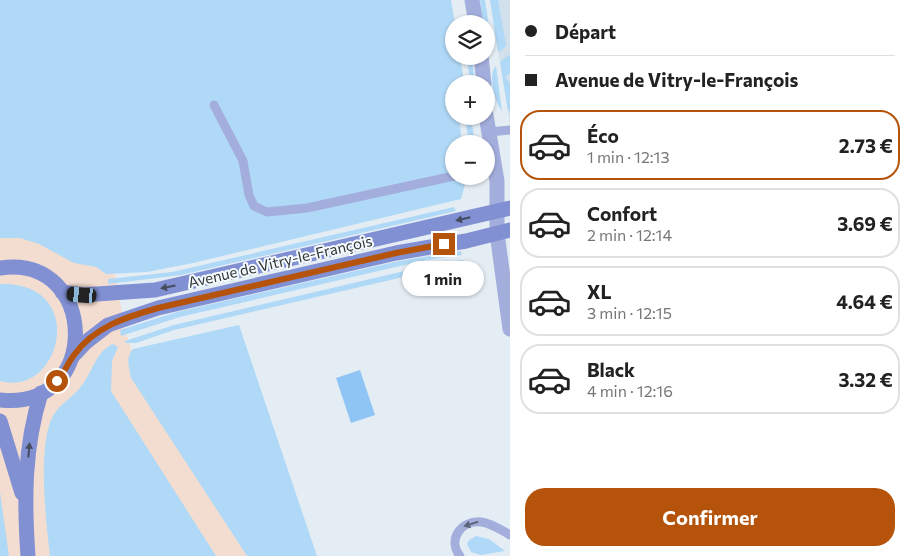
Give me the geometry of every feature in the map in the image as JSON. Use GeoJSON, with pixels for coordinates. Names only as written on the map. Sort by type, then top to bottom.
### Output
{"type":"FeatureCollection","features":[{"type":"Feature","properties":{"kind":"main road","name":"Avenue de Vitry-le-François"},"geometry":{"type":"LineString","coordinates":[[62,292],[82,295],[155,290],[503,210]]}},
{"type":"Feature","properties":{"kind":"main road","name":"Avenue de Vitry-le-François"},"geometry":{"type":"LineString","coordinates":[[73,356],[86,342],[108,325],[145,312],[396,253],[504,232]]}},
{"type":"Feature","properties":{"kind":"main road"},"geometry":{"type":"LineString","coordinates":[[0,268],[16,267],[36,272],[62,292],[73,311],[76,322],[76,345],[64,374],[41,393],[22,400],[0,400]]}},
{"type":"Feature","properties":{"kind":"main road"},"geometry":{"type":"LineString","coordinates":[[28,556],[24,499],[31,428],[41,393]]}},
{"type":"Feature","properties":{"kind":"main road"},"geometry":{"type":"LineString","coordinates":[[0,421],[24,499]]}},
{"type":"Feature","properties":{"kind":"street"},"geometry":{"type":"LineString","coordinates":[[472,0],[474,15]]}},
{"type":"Feature","properties":{"kind":"street"},"geometry":{"type":"LineString","coordinates":[[488,125],[503,210],[510,329]]}},
{"type":"Feature","properties":{"kind":"lane"},"geometry":{"type":"LineString","coordinates":[[214,105],[244,161],[249,195],[254,206],[267,212],[307,208],[445,178]]}},
{"type":"Feature","properties":{"kind":"lane"},"geometry":{"type":"LineString","coordinates":[[489,132],[510,130]]}},
{"type":"Feature","properties":{"kind":"lane"},"geometry":{"type":"LineString","coordinates":[[460,556],[455,548],[454,540],[460,528],[466,525],[479,522],[486,523],[510,535]]}},
{"type":"Feature","properties":{"kind":"shaded area"},"geometry":{"type":"Polygon","coordinates":[[[0,0],[451,0],[454,15],[445,15],[445,65],[461,65],[463,75],[445,75],[445,125],[460,125],[461,135],[445,135],[445,185],[465,185],[461,199],[193,263],[147,272],[106,274],[96,267],[74,263],[39,244],[20,238],[0,238],[0,0]]]}},
{"type":"Feature","properties":{"kind":"shaded area"},"geometry":{"type":"Polygon","coordinates":[[[480,0],[485,0],[487,15],[482,15],[480,0]]]}},
{"type":"Feature","properties":{"kind":"shaded area"},"geometry":{"type":"Polygon","coordinates":[[[490,0],[510,0],[510,127],[495,31],[495,15],[492,15],[490,0]]]}},
{"type":"Feature","properties":{"kind":"shaded area"},"geometry":{"type":"Polygon","coordinates":[[[490,0],[498,0],[506,45],[498,52],[495,15],[492,15],[490,0]]]}},
{"type":"Feature","properties":{"kind":"shaded area"},"geometry":{"type":"Polygon","coordinates":[[[510,54],[510,73],[505,77],[510,83],[510,111],[508,111],[500,62],[510,54]]]}},
{"type":"Feature","properties":{"kind":"shaded area"},"geometry":{"type":"Polygon","coordinates":[[[468,65],[473,65],[474,75],[469,75],[468,65]]]}},
{"type":"Feature","properties":{"kind":"shaded area"},"geometry":{"type":"Polygon","coordinates":[[[496,66],[502,111],[495,95],[495,75],[492,75],[496,66]]]}},
{"type":"Feature","properties":{"kind":"shaded area"},"geometry":{"type":"Polygon","coordinates":[[[466,125],[472,125],[474,135],[468,135],[466,125]]]}},
{"type":"Feature","properties":{"kind":"shaded area"},"geometry":{"type":"Polygon","coordinates":[[[454,207],[456,211],[181,275],[108,284],[108,279],[172,272],[454,207]]]}},
{"type":"Feature","properties":{"kind":"shaded area"},"geometry":{"type":"Polygon","coordinates":[[[0,217],[113,262],[125,329],[138,372],[253,556],[0,556],[0,217]]]}},
{"type":"Feature","properties":{"kind":"shaded area"},"geometry":{"type":"Polygon","coordinates":[[[461,251],[462,255],[426,260],[180,317],[121,336],[120,330],[177,312],[399,261],[461,251]]]}},
{"type":"Feature","properties":{"kind":"shaded area"},"geometry":{"type":"Polygon","coordinates":[[[463,260],[464,263],[174,330],[136,343],[126,343],[125,341],[174,325],[430,265],[463,260]]]}},
{"type":"Feature","properties":{"kind":"shaded area"},"geometry":{"type":"Polygon","coordinates":[[[0,284],[28,288],[46,300],[55,318],[57,338],[51,357],[39,373],[21,382],[0,381],[0,284]]]}},
{"type":"Feature","properties":{"kind":"shaded area"},"geometry":{"type":"Polygon","coordinates":[[[239,325],[317,556],[247,556],[131,378],[128,359],[133,349],[239,325]]]}},
{"type":"Feature","properties":{"kind":"shaded area"},"geometry":{"type":"Polygon","coordinates":[[[113,344],[118,347],[112,361],[111,391],[216,556],[50,556],[44,484],[45,445],[48,429],[56,411],[79,389],[99,356],[107,347],[113,344]]]}},
{"type":"Feature","properties":{"kind":"shaded area"},"geometry":{"type":"Polygon","coordinates":[[[360,370],[375,415],[351,423],[336,378],[360,370]]]}},
{"type":"Feature","properties":{"kind":"shaded area"},"geometry":{"type":"Polygon","coordinates":[[[0,492],[9,556],[0,556],[0,492]]]}},
{"type":"Feature","properties":{"kind":"shaded area"},"geometry":{"type":"Polygon","coordinates":[[[476,536],[489,539],[505,551],[481,555],[471,552],[467,544],[469,540],[476,536]]]}},
{"type":"Feature","properties":{"kind":"route"},"geometry":{"type":"LineString","coordinates":[[57,381],[64,374],[73,356],[86,342],[108,325],[126,318],[158,308],[378,257],[444,244]]}}]}
